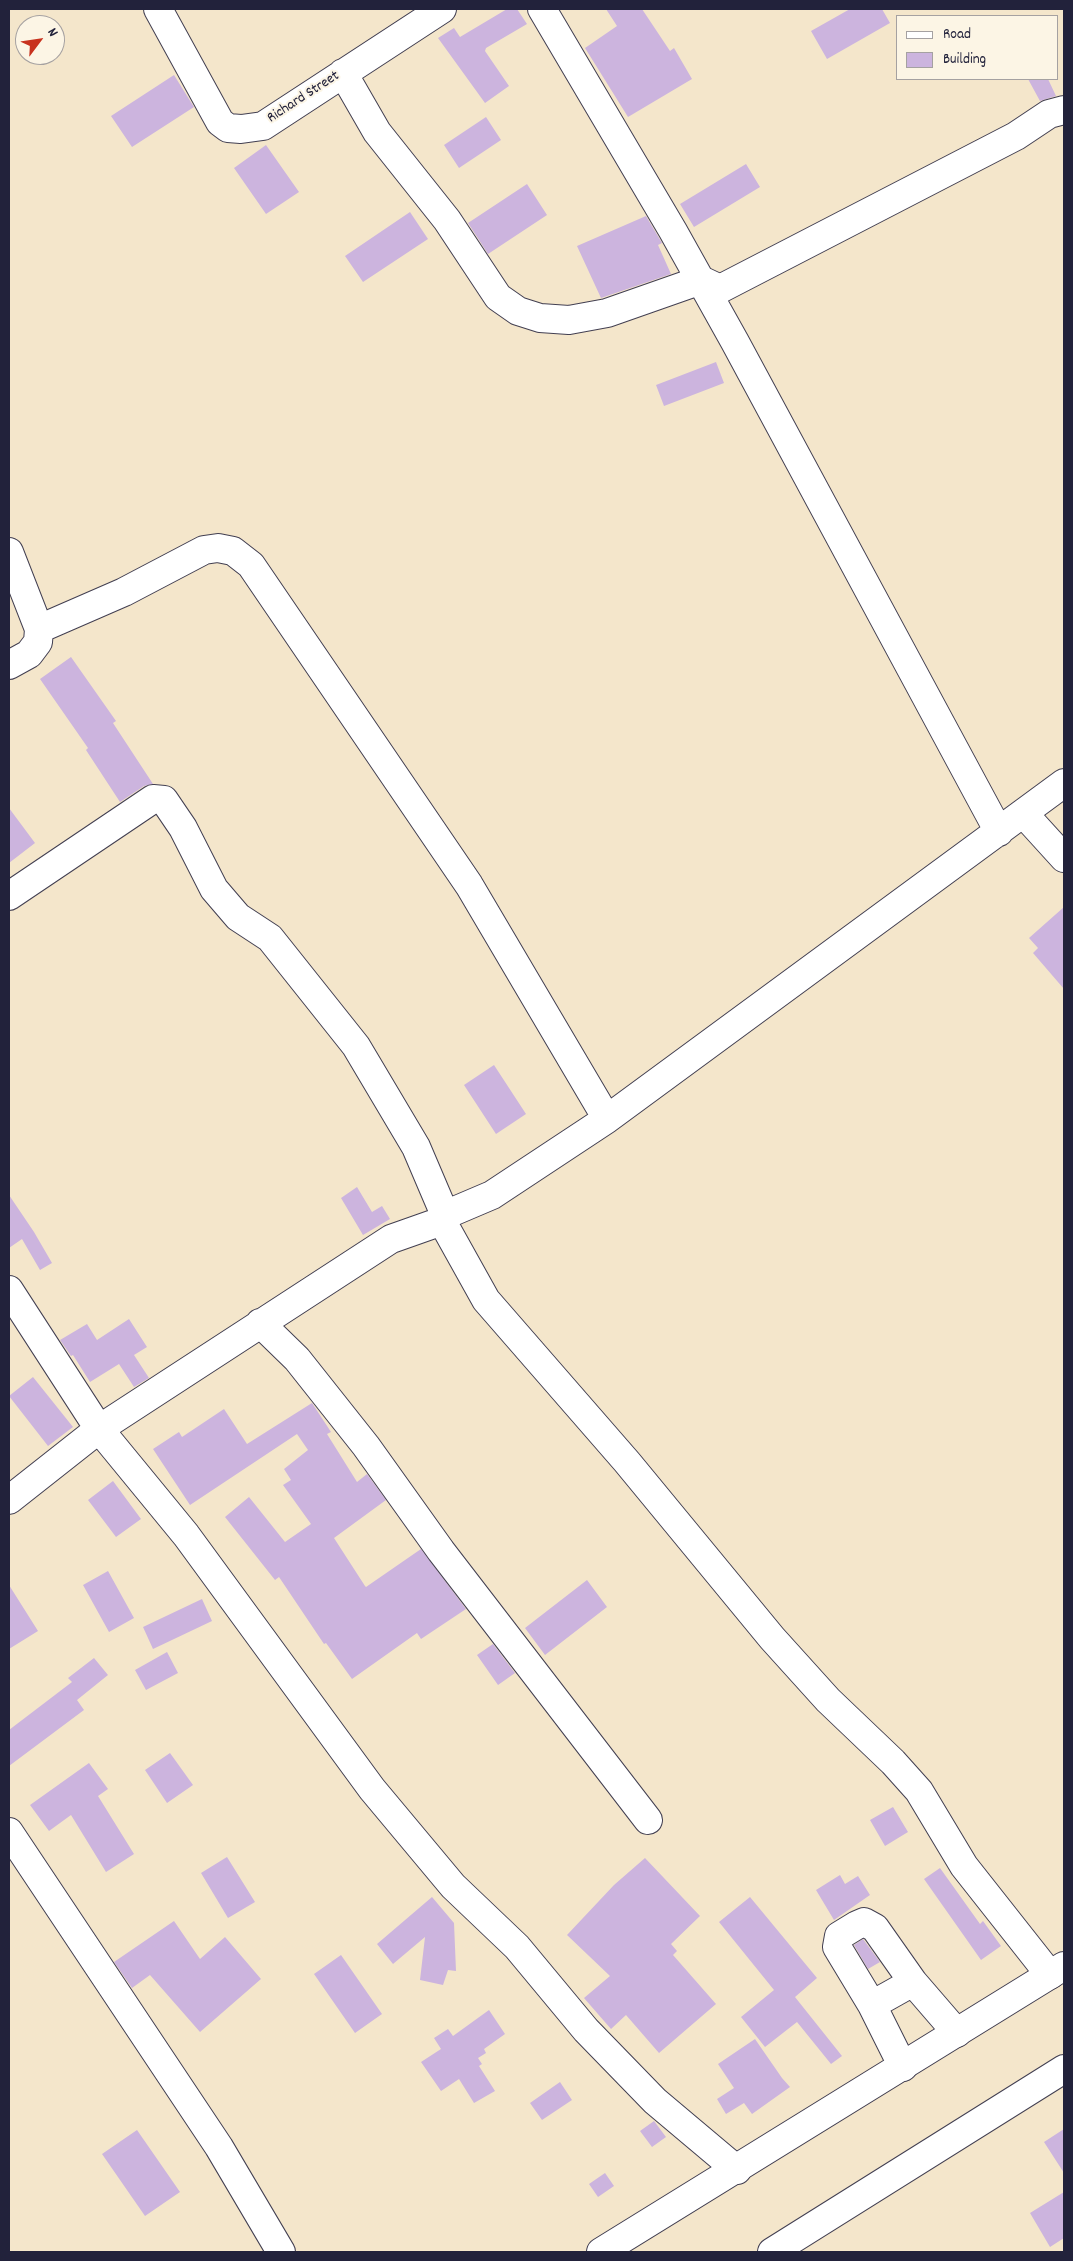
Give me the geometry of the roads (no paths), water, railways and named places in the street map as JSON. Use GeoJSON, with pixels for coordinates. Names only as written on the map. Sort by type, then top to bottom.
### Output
{"type":"FeatureCollection","features":[{"type":"Feature","properties":{"kind":"main road","name":"Richard Street"},"geometry":{"type":"LineString","coordinates":[[158,9],[220,122],[228,128],[241,129],[263,126],[343,73],[409,16],[442,9]]}},
{"type":"Feature","properties":{"kind":"main road"},"geometry":{"type":"LineString","coordinates":[[542,9],[701,280],[998,832]]}},
{"type":"Feature","properties":{"kind":"main road"},"geometry":{"type":"LineString","coordinates":[[343,73],[377,132],[447,220],[498,297],[518,311],[540,318],[569,320],[607,313],[701,280],[720,289],[1016,136],[1049,114],[1064,110]]}},
{"type":"Feature","properties":{"kind":"main road"},"geometry":{"type":"LineString","coordinates":[[39,629],[124,592],[204,550],[218,548],[233,551],[251,565],[469,885],[607,1120]]}},
{"type":"Feature","properties":{"kind":"main road"},"geometry":{"type":"LineString","coordinates":[[9,552],[39,629],[38,642],[29,654],[9,665]]}},
{"type":"Feature","properties":{"kind":"main road"},"geometry":{"type":"LineString","coordinates":[[9,1500],[99,1429],[391,1239],[443,1218],[492,1195],[607,1120],[1064,783]]}},
{"type":"Feature","properties":{"kind":"main road"},"geometry":{"type":"LineString","coordinates":[[9,896],[153,799],[164,800],[183,828],[214,889],[238,917],[270,938],[356,1046],[416,1147],[443,1218],[486,1300],[626,1462],[772,1638],[828,1700],[893,1762],[919,1792],[964,1866],[1057,1970],[737,2170],[601,2252]]}},
{"type":"Feature","properties":{"kind":"main road"},"geometry":{"type":"LineString","coordinates":[[1024,814],[1064,858]]}},
{"type":"Feature","properties":{"kind":"main road"},"geometry":{"type":"LineString","coordinates":[[9,1290],[99,1429],[186,1535],[372,1789],[453,1886],[518,1947],[586,2030],[655,2101],[737,2170]]}},
{"type":"Feature","properties":{"kind":"main road"},"geometry":{"type":"LineString","coordinates":[[260,1323],[297,1360],[366,1446],[441,1551],[648,1820]]}},
{"type":"Feature","properties":{"kind":"main road"},"geometry":{"type":"LineString","coordinates":[[9,1832],[219,2147],[281,2252]]}},
{"type":"Feature","properties":{"kind":"main road"},"geometry":{"type":"LineString","coordinates":[[903,2067],[872,2005],[837,1947],[839,1936],[864,1922],[875,1928],[913,1982],[957,2033]]}},
{"type":"Feature","properties":{"kind":"main road"},"geometry":{"type":"LineString","coordinates":[[872,2005],[913,1982]]}},
{"type":"Feature","properties":{"kind":"main road"},"geometry":{"type":"LineString","coordinates":[[772,2252],[1064,2069]]}}]}
